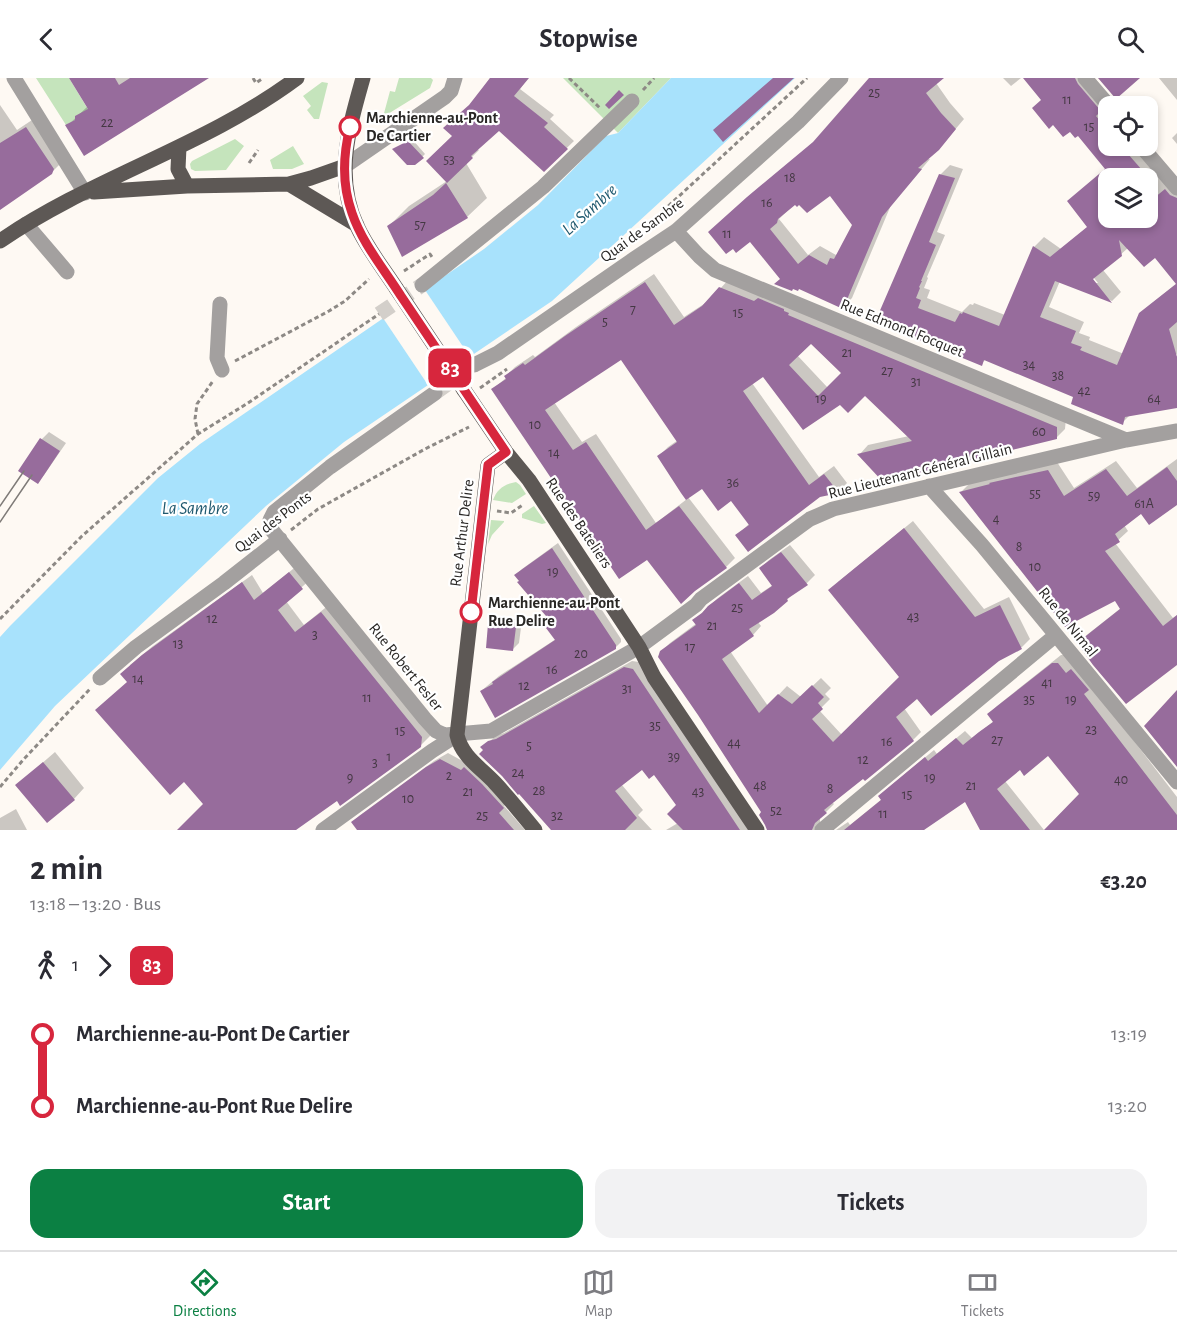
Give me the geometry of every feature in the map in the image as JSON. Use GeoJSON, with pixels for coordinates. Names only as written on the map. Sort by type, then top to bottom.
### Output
{"type":"FeatureCollection","features":[{"type":"Feature","properties":{"kind":"main road"},"geometry":{"type":"LineString","coordinates":[[0,242],[45,212],[211,132],[297,78]]}},
{"type":"Feature","properties":{"kind":"main road"},"geometry":{"type":"LineString","coordinates":[[357,225],[348,199],[345,166],[347,137],[363,78]]}},
{"type":"Feature","properties":{"kind":"main road"},"geometry":{"type":"LineString","coordinates":[[179,147],[178,168],[187,186]]}},
{"type":"Feature","properties":{"kind":"main road"},"geometry":{"type":"LineString","coordinates":[[85,193],[187,186],[289,184],[345,166]]}},
{"type":"Feature","properties":{"kind":"main road"},"geometry":{"type":"LineString","coordinates":[[289,184],[357,225]]}},
{"type":"Feature","properties":{"kind":"main road","name":"Rue des Bateliers"},"geometry":{"type":"LineString","coordinates":[[357,225],[384,270],[464,390],[506,452],[529,480],[639,646],[654,677],[757,830]]}},
{"type":"Feature","properties":{"kind":"main road","name":"Rue Arthur Delire"},"geometry":{"type":"LineString","coordinates":[[457,735],[488,465],[506,452]]}},
{"type":"Feature","properties":{"kind":"main road"},"geometry":{"type":"LineString","coordinates":[[457,735],[470,760],[493,781],[535,830]]}},
{"type":"Feature","properties":{"kind":"street"},"geometry":{"type":"LineString","coordinates":[[14,78],[85,193]]}},
{"type":"Feature","properties":{"kind":"street"},"geometry":{"type":"LineString","coordinates":[[345,166],[445,98],[451,91],[455,78]]}},
{"type":"Feature","properties":{"kind":"street","name":"Quai de Sambre"},"geometry":{"type":"LineString","coordinates":[[474,365],[498,353],[676,231],[798,122],[841,78]]}},
{"type":"Feature","properties":{"kind":"street"},"geometry":{"type":"LineString","coordinates":[[1085,78],[1100,96]]}},
{"type":"Feature","properties":{"kind":"street"},"geometry":{"type":"LineString","coordinates":[[422,285],[543,187],[632,101]]}},
{"type":"Feature","properties":{"kind":"street"},"geometry":{"type":"LineString","coordinates":[[1150,156],[1177,188]]}},
{"type":"Feature","properties":{"kind":"street"},"geometry":{"type":"LineString","coordinates":[[26,224],[68,272]]}},
{"type":"Feature","properties":{"kind":"street","name":"Rue Edmond Focquet"},"geometry":{"type":"LineString","coordinates":[[676,231],[715,270],[1126,440]]}},
{"type":"Feature","properties":{"kind":"street"},"geometry":{"type":"LineString","coordinates":[[220,304],[217,358],[222,370]]}},
{"type":"Feature","properties":{"kind":"street"},"geometry":{"type":"LineString","coordinates":[[279,539],[271,529],[270,520],[274,512],[330,467],[435,393]]}},
{"type":"Feature","properties":{"kind":"street","name":"Rue Lieutenant Général Gillain"},"geometry":{"type":"LineString","coordinates":[[457,735],[491,731],[639,646],[810,519],[833,509],[1126,440],[1177,431]]}},
{"type":"Feature","properties":{"kind":"street","name":"Rue de Nimal"},"geometry":{"type":"LineString","coordinates":[[929,486],[982,545],[1177,782]]}},
{"type":"Feature","properties":{"kind":"street","name":"Quai des Ponts"},"geometry":{"type":"LineString","coordinates":[[100,678],[136,647],[224,583],[279,539]]}},
{"type":"Feature","properties":{"kind":"street","name":"Rue Robert Fesler"},"geometry":{"type":"LineString","coordinates":[[279,539],[425,719],[436,731],[445,735],[457,735]]}},
{"type":"Feature","properties":{"kind":"street"},"geometry":{"type":"LineString","coordinates":[[822,830],[1056,635]]}},
{"type":"Feature","properties":{"kind":"street"},"geometry":{"type":"LineString","coordinates":[[323,830],[457,735]]}},
{"type":"Feature","properties":{"kind":"path"},"geometry":{"type":"LineString","coordinates":[[253,78],[256,83],[263,78]]}},
{"type":"Feature","properties":{"kind":"path"},"geometry":{"type":"LineString","coordinates":[[569,78],[612,120]]}},
{"type":"Feature","properties":{"kind":"path"},"geometry":{"type":"LineString","coordinates":[[652,229],[664,210],[807,78]]}},
{"type":"Feature","properties":{"kind":"path"},"geometry":{"type":"LineString","coordinates":[[249,163],[258,150]]}},
{"type":"Feature","properties":{"kind":"path"},"geometry":{"type":"LineString","coordinates":[[410,267],[430,254],[434,260]]}},
{"type":"Feature","properties":{"kind":"path"},"geometry":{"type":"LineString","coordinates":[[198,434],[195,419],[197,404],[222,370],[330,311],[384,270]]}},
{"type":"Feature","properties":{"kind":"path"},"geometry":{"type":"LineString","coordinates":[[0,619],[82,536],[198,434],[379,314]]}},
{"type":"Feature","properties":{"kind":"path"},"geometry":{"type":"LineString","coordinates":[[487,383],[508,368],[504,363]]}},
{"type":"Feature","properties":{"kind":"path","name":"Quai des Ponts"},"geometry":{"type":"LineString","coordinates":[[279,539],[318,509],[483,418]]}},
{"type":"Feature","properties":{"kind":"path"},"geometry":{"type":"LineString","coordinates":[[482,509],[511,513],[538,494]]}},
{"type":"Feature","properties":{"kind":"path"},"geometry":{"type":"LineString","coordinates":[[0,787],[23,759],[100,678]]}},
{"type":"Feature","properties":{"kind":"green space"},"geometry":{"type":"Polygon","coordinates":[[[36,78],[69,78],[89,111],[76,116],[75,120],[66,125],[36,78]]]}},
{"type":"Feature","properties":{"kind":"green space"},"geometry":{"type":"Polygon","coordinates":[[[399,78],[431,78],[433,80],[430,88],[383,117],[390,91],[395,92],[399,78]]]}},
{"type":"Feature","properties":{"kind":"green space"},"geometry":{"type":"Polygon","coordinates":[[[563,78],[671,78],[618,133],[563,78]]]}},
{"type":"Feature","properties":{"kind":"green space"},"geometry":{"type":"Polygon","coordinates":[[[322,82],[328,83],[319,119],[314,119],[307,110],[311,106],[303,96],[322,82]]]}},
{"type":"Feature","properties":{"kind":"green space"},"geometry":{"type":"Polygon","coordinates":[[[235,139],[244,146],[226,170],[195,171],[191,169],[192,161],[235,139]]]}},
{"type":"Feature","properties":{"kind":"green space"},"geometry":{"type":"Polygon","coordinates":[[[293,146],[304,164],[292,169],[273,169],[270,160],[293,146]]]}},
{"type":"Feature","properties":{"kind":"green space"},"geometry":{"type":"Polygon","coordinates":[[[516,482],[526,494],[512,503],[493,500],[502,488],[516,482]]]}},
{"type":"Feature","properties":{"kind":"green space"},"geometry":{"type":"Polygon","coordinates":[[[534,506],[546,523],[522,518],[522,514],[534,506]]]}},
{"type":"Feature","properties":{"kind":"green space"},"geometry":{"type":"Polygon","coordinates":[[[491,520],[504,522],[492,535],[488,544],[491,520]]]}},
{"type":"Feature","properties":{"kind":"water","name":"La Sambre"},"geometry":{"type":"Polygon","coordinates":[[[671,78],[795,78],[552,301],[344,442],[266,506],[55,706],[0,770],[0,637],[10,626],[158,478],[200,444],[484,249],[538,205],[606,136],[618,133],[671,78]]]}},
{"type":"Feature","properties":{"kind":"pier"},"geometry":{"type":"Polygon","coordinates":[[[423,287],[472,360],[430,388],[381,315],[423,287]]]}},
{"type":"Feature","properties":{"kind":"building"},"geometry":{"type":"Polygon","coordinates":[[[69,78],[115,78],[119,85],[130,78],[209,78],[84,156],[65,125],[88,109],[69,78]]]}},
{"type":"Feature","properties":{"kind":"building"},"geometry":{"type":"Polygon","coordinates":[[[490,78],[529,78],[514,96],[548,123],[544,127],[568,149],[544,172],[499,131],[471,156],[473,158],[447,183],[426,161],[452,136],[443,128],[469,105],[490,78]]]}},
{"type":"Feature","properties":{"kind":"building"},"geometry":{"type":"Polygon","coordinates":[[[773,78],[794,78],[723,142],[713,130],[773,78]]]}},
{"type":"Feature","properties":{"kind":"building"},"geometry":{"type":"Polygon","coordinates":[[[869,78],[944,78],[926,93],[956,129],[939,150],[918,168],[922,169],[882,217],[843,309],[799,289],[792,291],[774,284],[780,279],[750,242],[736,253],[733,249],[726,254],[708,232],[813,142],[869,78]],[[830,196],[807,213],[799,205],[797,207],[795,205],[770,229],[798,264],[809,255],[827,265],[830,258],[834,259],[852,225],[830,196]]]}},
{"type":"Feature","properties":{"kind":"building"},"geometry":{"type":"Polygon","coordinates":[[[1023,78],[1075,78],[1098,107],[1096,116],[1098,118],[1098,156],[1130,156],[1140,168],[1104,168],[1078,136],[1075,138],[1070,132],[1063,137],[1053,125],[1049,129],[1032,108],[1041,100],[1023,78]]]}},
{"type":"Feature","properties":{"kind":"building"},"geometry":{"type":"Polygon","coordinates":[[[1098,78],[1140,78],[1119,96],[1113,96],[1098,78]]]}},
{"type":"Feature","properties":{"kind":"building"},"geometry":{"type":"Polygon","coordinates":[[[619,90],[624,95],[609,109],[605,105],[619,90]]]}},
{"type":"Feature","properties":{"kind":"building"},"geometry":{"type":"Polygon","coordinates":[[[26,127],[54,169],[52,174],[0,210],[0,143],[26,127]]]}},
{"type":"Feature","properties":{"kind":"building"},"geometry":{"type":"Polygon","coordinates":[[[408,141],[424,158],[415,165],[407,165],[392,149],[408,141]]]}},
{"type":"Feature","properties":{"kind":"building"},"geometry":{"type":"Polygon","coordinates":[[[939,174],[955,178],[929,242],[936,245],[916,298],[921,300],[918,308],[955,322],[963,312],[999,326],[1033,246],[1050,257],[1087,227],[1067,201],[1098,175],[1098,228],[1158,228],[1158,195],[1165,189],[1177,198],[1177,322],[1169,329],[1177,357],[1177,408],[1125,417],[1123,425],[1071,404],[1073,397],[984,360],[982,366],[875,322],[939,174]],[[1119,240],[1122,256],[1093,279],[1112,303],[1055,281],[1040,317],[1076,331],[1071,343],[1082,347],[1080,350],[1117,365],[1139,313],[1176,284],[1155,258],[1144,267],[1119,240]]]}},
{"type":"Feature","properties":{"kind":"building"},"geometry":{"type":"Polygon","coordinates":[[[446,183],[468,218],[402,257],[387,226],[433,195],[446,183]]]}},
{"type":"Feature","properties":{"kind":"building"},"geometry":{"type":"Polygon","coordinates":[[[645,282],[674,325],[702,306],[719,287],[754,301],[758,298],[784,309],[789,313],[788,315],[1057,427],[1057,439],[884,483],[857,454],[912,441],[865,396],[848,413],[840,405],[803,430],[763,377],[743,391],[809,485],[824,474],[839,493],[820,497],[748,552],[735,535],[749,525],[731,501],[718,511],[702,489],[686,500],[681,493],[657,456],[677,442],[621,360],[545,410],[573,450],[586,442],[646,530],[679,506],[727,568],[681,604],[647,560],[619,579],[491,389],[506,379],[504,376],[523,363],[525,365],[645,282]],[[811,344],[789,365],[818,396],[841,373],[811,344]]]}},
{"type":"Feature","properties":{"kind":"building"},"geometry":{"type":"Polygon","coordinates":[[[40,438],[60,451],[38,484],[18,471],[40,438]]]}},
{"type":"Feature","properties":{"kind":"building"},"geometry":{"type":"Polygon","coordinates":[[[1167,467],[1177,481],[1177,505],[1149,525],[1141,514],[1115,534],[1120,542],[1105,551],[1163,626],[1177,615],[1177,665],[1126,704],[1077,643],[1120,609],[1115,601],[1065,627],[959,492],[1048,470],[1064,496],[1106,469],[1127,496],[1167,467]]]}},
{"type":"Feature","properties":{"kind":"building"},"geometry":{"type":"Polygon","coordinates":[[[904,528],[975,617],[1000,605],[1022,649],[999,661],[931,716],[917,699],[896,717],[914,741],[865,781],[863,779],[824,810],[827,813],[815,823],[812,830],[767,830],[759,815],[761,812],[658,657],[660,651],[696,625],[692,620],[739,583],[752,600],[772,586],[759,568],[781,552],[808,585],[787,599],[788,601],[774,613],[749,629],[754,636],[722,659],[759,713],[778,694],[792,704],[812,685],[824,697],[818,703],[823,709],[812,719],[833,742],[899,677],[828,590],[904,528]]]}},
{"type":"Feature","properties":{"kind":"building"},"geometry":{"type":"Polygon","coordinates":[[[552,548],[616,645],[616,649],[495,718],[480,691],[555,640],[540,620],[546,616],[517,582],[519,581],[514,575],[552,548]]]}},
{"type":"Feature","properties":{"kind":"building"},"geometry":{"type":"Polygon","coordinates":[[[289,572],[303,589],[278,610],[295,632],[321,612],[422,737],[421,747],[340,806],[337,801],[296,830],[177,830],[203,804],[184,782],[170,795],[95,710],[127,682],[120,674],[142,655],[242,582],[254,600],[289,572]]]}},
{"type":"Feature","properties":{"kind":"building"},"geometry":{"type":"Polygon","coordinates":[[[488,624],[516,627],[513,651],[486,648],[488,624]]]}},
{"type":"Feature","properties":{"kind":"building"},"geometry":{"type":"Polygon","coordinates":[[[1052,663],[1058,663],[1066,673],[1071,669],[1089,690],[1084,694],[1177,815],[1177,830],[1044,830],[1079,794],[1048,756],[1024,776],[1020,770],[997,789],[1030,830],[980,830],[965,802],[924,830],[844,830],[881,800],[878,796],[925,757],[928,761],[956,738],[963,745],[993,722],[987,714],[1052,663]]]}},
{"type":"Feature","properties":{"kind":"building"},"geometry":{"type":"Polygon","coordinates":[[[624,667],[633,669],[740,830],[683,830],[667,814],[676,805],[654,775],[649,779],[642,770],[615,791],[637,818],[625,830],[551,830],[479,754],[483,750],[480,747],[488,741],[496,739],[624,667]]]}},
{"type":"Feature","properties":{"kind":"building"},"geometry":{"type":"Polygon","coordinates":[[[1177,690],[1177,767],[1144,726],[1177,690]]]}},
{"type":"Feature","properties":{"kind":"building"},"geometry":{"type":"Polygon","coordinates":[[[440,759],[461,770],[464,767],[482,784],[504,808],[499,813],[514,830],[357,830],[351,822],[440,759]]]}},
{"type":"Feature","properties":{"kind":"building"},"geometry":{"type":"Polygon","coordinates":[[[43,762],[75,800],[47,823],[15,785],[43,762]]]}},
{"type":"Feature","properties":{"kind":"tunnel"},"geometry":{"type":"LineString","coordinates":[[379,314],[422,285]]}},
{"type":"Feature","properties":{"kind":"tunnel"},"geometry":{"type":"LineString","coordinates":[[435,393],[474,365]]}},
{"type":"Feature","properties":{"kind":"tram line"},"geometry":{"type":"LineString","coordinates":[[0,506],[24,471]]}},
{"type":"Feature","properties":{"kind":"tram line"},"geometry":{"type":"LineString","coordinates":[[0,522],[32,475]]}},
{"type":"Feature","properties":{"kind":"bus line","name":"83"},"geometry":{"type":"LineString","coordinates":[[350,127],[347,137],[345,174],[348,199],[357,225],[367,245],[506,452],[488,465],[471,612]]}},
{"type":"Feature","properties":{"kind":"place","name":"Marchienne-au-Pont De Cartier"},"geometry":{"type":"Point","coordinates":[350,127]}},
{"type":"Feature","properties":{"kind":"place","name":"Marchienne-au-Pont Rue Delire"},"geometry":{"type":"Point","coordinates":[471,612]}}]}
